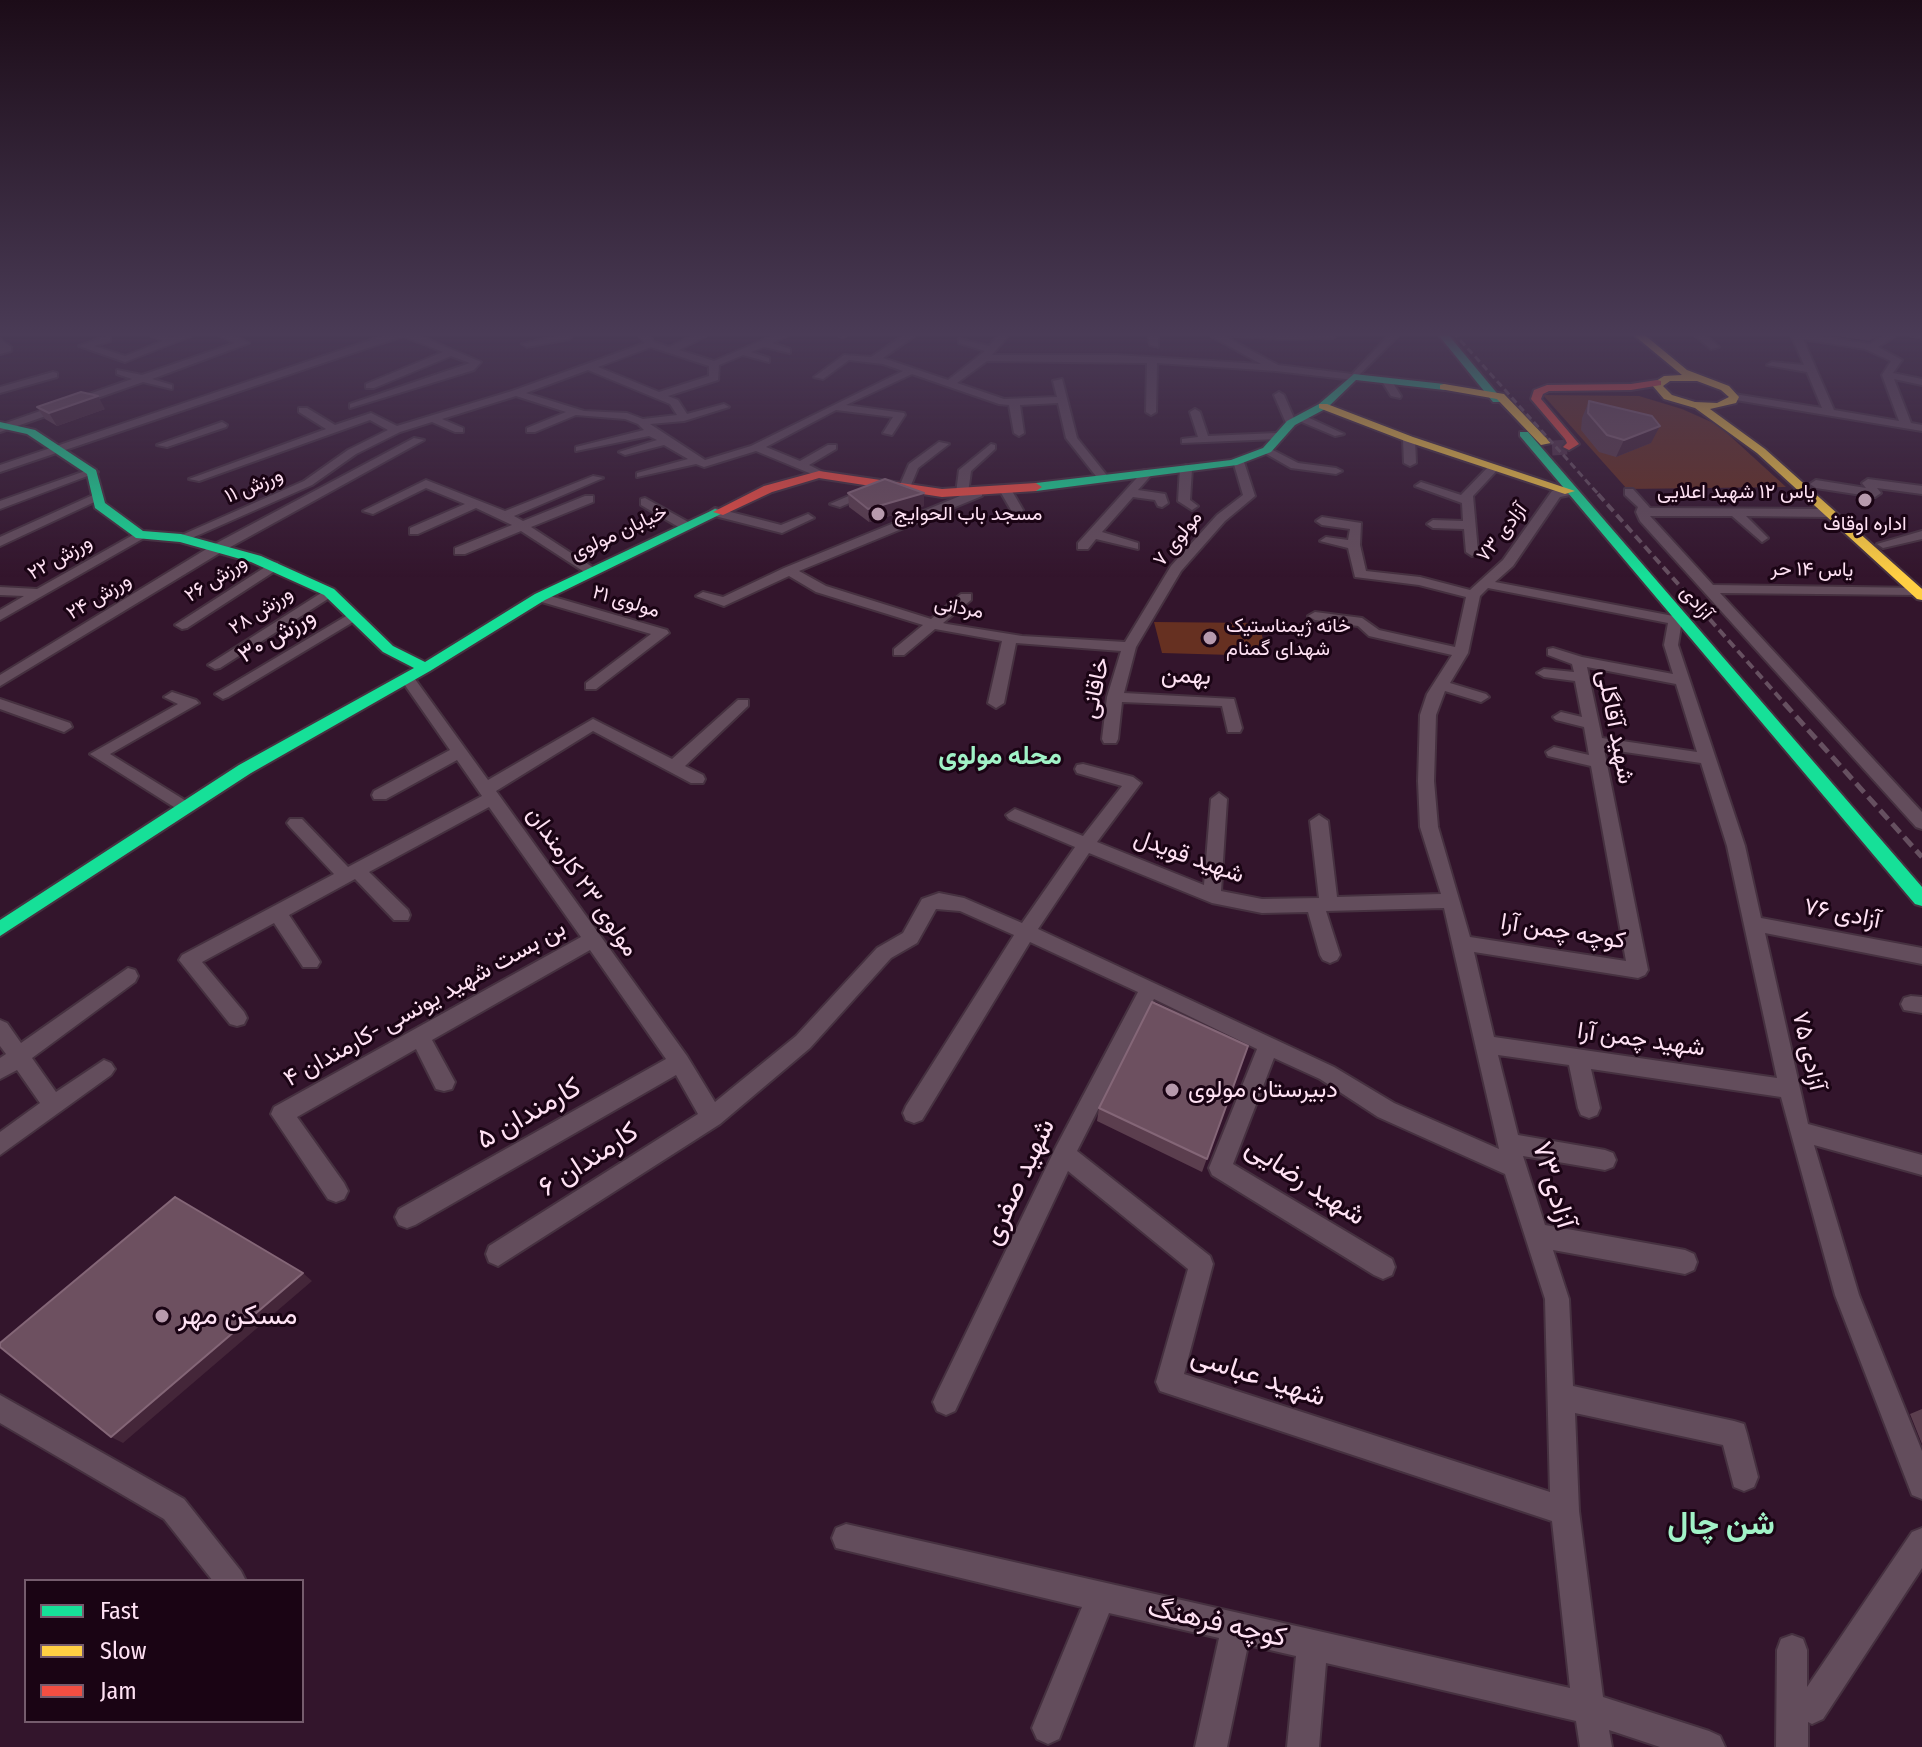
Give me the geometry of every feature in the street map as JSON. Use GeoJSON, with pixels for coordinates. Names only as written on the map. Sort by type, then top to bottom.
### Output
{"type":"FeatureCollection","features":[{"type":"Feature","properties":{"kind":"street"},"geometry":{"type":"LineString","coordinates":[[2,427],[42,414]]}},
{"type":"Feature","properties":{"kind":"street"},"geometry":{"type":"LineString","coordinates":[[0,469],[164,414]]}},
{"type":"Feature","properties":{"kind":"street"},"geometry":{"type":"LineString","coordinates":[[309,414],[334,429]]}},
{"type":"Feature","properties":{"kind":"street","name":"ورزش ۱۱"},"geometry":{"type":"LineString","coordinates":[[181,538],[308,483],[352,452],[396,430],[450,414]]}},
{"type":"Feature","properties":{"kind":"street"},"geometry":{"type":"LineString","coordinates":[[531,430],[571,414]]}},
{"type":"Feature","properties":{"kind":"street"},"geometry":{"type":"LineString","coordinates":[[595,414],[627,416],[642,422],[664,441],[704,464],[755,448],[821,414]]}},
{"type":"Feature","properties":{"kind":"street"},"geometry":{"type":"LineString","coordinates":[[681,414],[684,418]]}},
{"type":"Feature","properties":{"kind":"street"},"geometry":{"type":"LineString","coordinates":[[642,422],[700,414]]}},
{"type":"Feature","properties":{"kind":"street"},"geometry":{"type":"LineString","coordinates":[[888,414],[900,415],[888,433]]}},
{"type":"Feature","properties":{"kind":"street"},"geometry":{"type":"LineString","coordinates":[[1016,414],[1019,433]]}},
{"type":"Feature","properties":{"kind":"street"},"geometry":{"type":"LineString","coordinates":[[1065,414],[1072,438],[1103,478]]}},
{"type":"Feature","properties":{"kind":"street"},"geometry":{"type":"LineString","coordinates":[[1195,414],[1204,440]]}},
{"type":"Feature","properties":{"kind":"street"},"geometry":{"type":"LineString","coordinates":[[1282,414],[1295,466],[1336,471]]}},
{"type":"Feature","properties":{"kind":"street","name":"خیابان مولوی"},"geometry":{"type":"LineString","coordinates":[[0,929],[245,769],[425,668],[540,597],[589,571],[768,489],[819,474],[970,493],[1006,491],[1239,461],[1312,414]]}},
{"type":"Feature","properties":{"kind":"street"},"geometry":{"type":"LineString","coordinates":[[1343,414],[1409,439],[1571,491],[1572,482],[1549,453],[1560,444]]}},
{"type":"Feature","properties":{"kind":"street","name":"آزادی"},"geometry":{"type":"LineString","coordinates":[[1508,414],[1679,622],[1922,899]]}},
{"type":"Feature","properties":{"kind":"street"},"geometry":{"type":"LineString","coordinates":[[1515,414],[1537,438],[1560,444]]}},
{"type":"Feature","properties":{"kind":"street"},"geometry":{"type":"LineString","coordinates":[[1544,414],[1560,444]]}},
{"type":"Feature","properties":{"kind":"street"},"geometry":{"type":"LineString","coordinates":[[1710,414],[1883,544],[1920,588]]}},
{"type":"Feature","properties":{"kind":"street"},"geometry":{"type":"LineString","coordinates":[[1742,414],[1830,513],[1920,588]]}},
{"type":"Feature","properties":{"kind":"street"},"geometry":{"type":"LineString","coordinates":[[1827,414],[1922,428]]}},
{"type":"Feature","properties":{"kind":"street"},"geometry":{"type":"LineString","coordinates":[[1902,414],[1906,425]]}},
{"type":"Feature","properties":{"kind":"street"},"geometry":{"type":"LineString","coordinates":[[195,479],[371,416],[396,430]]}},
{"type":"Feature","properties":{"kind":"street"},"geometry":{"type":"LineString","coordinates":[[154,417],[168,422]]}},
{"type":"Feature","properties":{"kind":"street"},"geometry":{"type":"LineString","coordinates":[[433,419],[459,430]]}},
{"type":"Feature","properties":{"kind":"street"},"geometry":{"type":"LineString","coordinates":[[163,445],[222,425]]}},
{"type":"Feature","properties":{"kind":"street"},"geometry":{"type":"LineString","coordinates":[[2,427],[31,432],[92,472],[99,505],[140,535],[181,538],[218,548],[273,566],[329,592],[388,649],[425,668]]}},
{"type":"Feature","properties":{"kind":"street"},"geometry":{"type":"LineString","coordinates":[[182,428],[196,433]]}},
{"type":"Feature","properties":{"kind":"street"},"geometry":{"type":"LineString","coordinates":[[580,449],[651,432]]}},
{"type":"Feature","properties":{"kind":"street"},"geometry":{"type":"LineString","coordinates":[[1186,441],[1284,432],[1339,434]]}},
{"type":"Feature","properties":{"kind":"street"},"geometry":{"type":"LineString","coordinates":[[1409,439],[1410,463]]}},
{"type":"Feature","properties":{"kind":"street","name":"ورزش ۲۴"},"geometry":{"type":"LineString","coordinates":[[0,681],[218,548],[418,440]]}},
{"type":"Feature","properties":{"kind":"street"},"geometry":{"type":"LineString","coordinates":[[625,452],[664,441]]}},
{"type":"Feature","properties":{"kind":"street"},"geometry":{"type":"LineString","coordinates":[[836,504],[898,486],[913,466],[943,444]]}},
{"type":"Feature","properties":{"kind":"street"},"geometry":{"type":"LineString","coordinates":[[800,465],[832,447]]}},
{"type":"Feature","properties":{"kind":"street"},"geometry":{"type":"LineString","coordinates":[[703,596],[724,602],[888,524],[970,493],[965,470],[991,447]]}},
{"type":"Feature","properties":{"kind":"street"},"geometry":{"type":"LineString","coordinates":[[755,448],[770,451],[819,474]]}},
{"type":"Feature","properties":{"kind":"street"},"geometry":{"type":"LineString","coordinates":[[641,475],[697,460]]}},
{"type":"Feature","properties":{"kind":"street","name":"مولوی ۷"},"geometry":{"type":"LineString","coordinates":[[1129,647],[1176,569],[1221,518],[1249,496],[1239,461]]}},
{"type":"Feature","properties":{"kind":"street"},"geometry":{"type":"LineString","coordinates":[[1472,552],[1467,495],[1494,467]]}},
{"type":"Feature","properties":{"kind":"street"},"geometry":{"type":"LineString","coordinates":[[1186,468],[1184,501],[1192,506]]}},
{"type":"Feature","properties":{"kind":"street"},"geometry":{"type":"LineString","coordinates":[[0,505],[92,472]]}},
{"type":"Feature","properties":{"kind":"street"},"geometry":{"type":"LineString","coordinates":[[1083,546],[1148,472]]}},
{"type":"Feature","properties":{"kind":"street"},"geometry":{"type":"LineString","coordinates":[[505,515],[597,478]]}},
{"type":"Feature","properties":{"kind":"street"},"geometry":{"type":"LineString","coordinates":[[1807,484],[1875,493],[1868,483],[1922,490]]}},
{"type":"Feature","properties":{"kind":"street"},"geometry":{"type":"LineString","coordinates":[[369,511],[426,484],[505,515],[589,571]]}},
{"type":"Feature","properties":{"kind":"street"},"geometry":{"type":"LineString","coordinates":[[1421,486],[1467,501]]}},
{"type":"Feature","properties":{"kind":"street"},"geometry":{"type":"LineString","coordinates":[[1006,491],[1017,510]]}},
{"type":"Feature","properties":{"kind":"street","name":"آزادی ۷۳"},"geometry":{"type":"LineString","coordinates":[[1461,653],[1473,595],[1508,563],[1556,494],[1571,491]]}},
{"type":"Feature","properties":{"kind":"street"},"geometry":{"type":"LineString","coordinates":[[1629,492],[1644,506],[1644,518],[1922,823]]}},
{"type":"Feature","properties":{"kind":"street"},"geometry":{"type":"LineString","coordinates":[[1131,493],[1161,497],[1162,503]]}},
{"type":"Feature","properties":{"kind":"street"},"geometry":{"type":"LineString","coordinates":[[0,542],[97,498]]}},
{"type":"Feature","properties":{"kind":"street"},"geometry":{"type":"LineString","coordinates":[[460,551],[589,499]]}},
{"type":"Feature","properties":{"kind":"street"},"geometry":{"type":"LineString","coordinates":[[645,502],[686,526]]}},
{"type":"Feature","properties":{"kind":"street"},"geometry":{"type":"LineString","coordinates":[[414,531],[477,503]]}},
{"type":"Feature","properties":{"kind":"street"},"geometry":{"type":"LineString","coordinates":[[715,512],[782,529],[808,518]]}},
{"type":"Feature","properties":{"kind":"street","name":"یاس ۱۲ شهید اعلایی"},"geometry":{"type":"LineString","coordinates":[[1642,512],[1830,513]]}},
{"type":"Feature","properties":{"kind":"street"},"geometry":{"type":"LineString","coordinates":[[1736,513],[1762,538]]}},
{"type":"Feature","properties":{"kind":"street"},"geometry":{"type":"LineString","coordinates":[[1322,521],[1357,526],[1354,545],[1360,574],[1420,581],[1473,595]]}},
{"type":"Feature","properties":{"kind":"street"},"geometry":{"type":"LineString","coordinates":[[1433,524],[1468,525]]}},
{"type":"Feature","properties":{"kind":"street"},"geometry":{"type":"LineString","coordinates":[[1094,534],[1133,546]]}},
{"type":"Feature","properties":{"kind":"street","name":"ورزش ۲۲"},"geometry":{"type":"LineString","coordinates":[[0,616],[140,535]]}},
{"type":"Feature","properties":{"kind":"street"},"geometry":{"type":"LineString","coordinates":[[1883,544],[1922,535]]}},
{"type":"Feature","properties":{"kind":"street"},"geometry":{"type":"LineString","coordinates":[[1326,541],[1354,545]]}},
{"type":"Feature","properties":{"kind":"street","name":"ورزش ۲۶"},"geometry":{"type":"LineString","coordinates":[[182,625],[273,566]]}},
{"type":"Feature","properties":{"kind":"street","name":"مردانی"},"geometry":{"type":"LineString","coordinates":[[789,571],[821,589],[933,625],[1010,638],[1129,647]]}},
{"type":"Feature","properties":{"kind":"street"},"geometry":{"type":"LineString","coordinates":[[1486,584],[1679,622]]}},
{"type":"Feature","properties":{"kind":"street","name":"یاس ۱۴ حر"},"geometry":{"type":"LineString","coordinates":[[1707,589],[1920,588]]}},
{"type":"Feature","properties":{"kind":"street"},"geometry":{"type":"LineString","coordinates":[[0,591],[39,593]]}},
{"type":"Feature","properties":{"kind":"street","name":"ورزش ۲۸"},"geometry":{"type":"LineString","coordinates":[[215,665],[329,592]]}},
{"type":"Feature","properties":{"kind":"street","name":"مولوی ۲۱"},"geometry":{"type":"LineString","coordinates":[[540,597],[662,633],[591,686]]}},
{"type":"Feature","properties":{"kind":"street"},"geometry":{"type":"LineString","coordinates":[[899,652],[966,597]]}},
{"type":"Feature","properties":{"kind":"street"},"geometry":{"type":"LineString","coordinates":[[1362,622],[1364,605]]}},
{"type":"Feature","properties":{"kind":"street","name":"ورزش ۳۰"},"geometry":{"type":"LineString","coordinates":[[223,694],[353,616]]}},
{"type":"Feature","properties":{"kind":"street"},"geometry":{"type":"LineString","coordinates":[[1315,616],[1362,622],[1374,633],[1461,653]]}},
{"type":"Feature","properties":{"kind":"street","name":"آزادی ۷۵"},"geometry":{"type":"LineString","coordinates":[[1679,622],[1671,645],[1705,758],[1736,846],[1799,1131],[1847,1295],[1922,1485]]}},
{"type":"Feature","properties":{"kind":"street"},"geometry":{"type":"LineString","coordinates":[[996,703],[1010,638]]}},
{"type":"Feature","properties":{"kind":"street","name":"خاقانی"},"geometry":{"type":"LineString","coordinates":[[1110,739],[1115,697],[1129,647]]}},
{"type":"Feature","properties":{"kind":"street"},"geometry":{"type":"LineString","coordinates":[[1553,652],[1580,669]]}},
{"type":"Feature","properties":{"kind":"street","name":"آزادی۷۳"},"geometry":{"type":"LineString","coordinates":[[1461,653],[1428,715],[1426,781],[1429,827],[1452,901],[1514,1167],[1557,1299],[1565,1511],[1596,1747]]}},
{"type":"Feature","properties":{"kind":"street"},"geometry":{"type":"LineString","coordinates":[[1544,673],[1580,669]]}},
{"type":"Feature","properties":{"kind":"street","name":"شهید آقاگلی"},"geometry":{"type":"LineString","coordinates":[[1616,857],[1580,669],[1681,680]]}},
{"type":"Feature","properties":{"kind":"street","name":"مولوی ۲۳ کارمندان"},"geometry":{"type":"LineString","coordinates":[[407,678],[680,1062],[712,1117]]}},
{"type":"Feature","properties":{"kind":"street"},"geometry":{"type":"LineString","coordinates":[[1442,685],[1481,697]]}},
{"type":"Feature","properties":{"kind":"street"},"geometry":{"type":"LineString","coordinates":[[172,697],[191,703],[98,754],[185,808]]}},
{"type":"Feature","properties":{"kind":"street","name":"بهمن"},"geometry":{"type":"LineString","coordinates":[[1115,697],[1229,702],[1234,728]]}},
{"type":"Feature","properties":{"kind":"street"},"geometry":{"type":"LineString","coordinates":[[673,767],[743,703]]}},
{"type":"Feature","properties":{"kind":"street"},"geometry":{"type":"LineString","coordinates":[[0,704],[64,727]]}},
{"type":"Feature","properties":{"kind":"street"},"geometry":{"type":"LineString","coordinates":[[1561,717],[1590,724]]}},
{"type":"Feature","properties":{"kind":"street"},"geometry":{"type":"LineString","coordinates":[[237,1018],[189,960],[351,873],[489,793],[593,724],[697,779]]}},
{"type":"Feature","properties":{"kind":"street"},"geometry":{"type":"LineString","coordinates":[[1594,742],[1705,758]]}},
{"type":"Feature","properties":{"kind":"street"},"geometry":{"type":"LineString","coordinates":[[380,795],[460,752]]}},
{"type":"Feature","properties":{"kind":"street"},"geometry":{"type":"LineString","coordinates":[[1554,752],[1598,762]]}},
{"type":"Feature","properties":{"kind":"street"},"geometry":{"type":"LineString","coordinates":[[914,1113],[1026,932],[1086,844],[1133,783],[1083,769]]}},
{"type":"Feature","properties":{"kind":"street"},"geometry":{"type":"LineString","coordinates":[[1212,896],[1219,799]]}},
{"type":"Feature","properties":{"kind":"street","name":"شهید قویدل"},"geometry":{"type":"LineString","coordinates":[[1015,815],[1212,896],[1262,906],[1452,901]]}},
{"type":"Feature","properties":{"kind":"street"},"geometry":{"type":"LineString","coordinates":[[1319,821],[1322,904],[1330,955]]}},
{"type":"Feature","properties":{"kind":"street"},"geometry":{"type":"LineString","coordinates":[[296,823],[401,915]]}},
{"type":"Feature","properties":{"kind":"street","name":"کوچه چمن آرا"},"geometry":{"type":"LineString","coordinates":[[1461,943],[1638,970],[1616,857]]}},
{"type":"Feature","properties":{"kind":"street","name":"کارمندان ۶"},"geometry":{"type":"LineString","coordinates":[[498,1254],[712,1117],[803,1042],[884,953],[910,938],[929,904],[939,900],[964,905],[1026,932]]}},
{"type":"Feature","properties":{"kind":"street"},"geometry":{"type":"LineString","coordinates":[[277,912],[310,962]]}},
{"type":"Feature","properties":{"kind":"street","name":"آزادی ۷۶"},"geometry":{"type":"LineString","coordinates":[[1753,924],[1922,956]]}},
{"type":"Feature","properties":{"kind":"street"},"geometry":{"type":"LineString","coordinates":[[1026,932],[1327,1073],[1386,1110],[1514,1167]]}},
{"type":"Feature","properties":{"kind":"street","name":"بن بست شهید یونسی -کارمندان ۴"},"geometry":{"type":"LineString","coordinates":[[336,1191],[282,1114],[593,939]]}},
{"type":"Feature","properties":{"kind":"street"},"geometry":{"type":"LineString","coordinates":[[0,1070],[128,976]]}},
{"type":"Feature","properties":{"kind":"street","name":"شهید صفری"},"geometry":{"type":"LineString","coordinates":[[946,1402],[1064,1154],[1150,988]]}},
{"type":"Feature","properties":{"kind":"street"},"geometry":{"type":"LineString","coordinates":[[0,1029],[54,1106]]}},
{"type":"Feature","properties":{"kind":"street"},"geometry":{"type":"LineString","coordinates":[[420,1036],[444,1082]]}},
{"type":"Feature","properties":{"kind":"street","name":"شهید چمن آرا"},"geometry":{"type":"LineString","coordinates":[[1485,1044],[1789,1089]]}},
{"type":"Feature","properties":{"kind":"street","name":"شهید رضایی"},"geometry":{"type":"LineString","coordinates":[[1269,1045],[1220,1168],[1383,1267]]}},
{"type":"Feature","properties":{"kind":"street"},"geometry":{"type":"LineString","coordinates":[[1578,1057],[1589,1108]]}},
{"type":"Feature","properties":{"kind":"street","name":"کارمندان ۵"},"geometry":{"type":"LineString","coordinates":[[407,1217],[680,1062]]}},
{"type":"Feature","properties":{"kind":"street"},"geometry":{"type":"LineString","coordinates":[[0,1145],[104,1069]]}},
{"type":"Feature","properties":{"kind":"street"},"geometry":{"type":"LineString","coordinates":[[1799,1131],[1922,1165]]}},
{"type":"Feature","properties":{"kind":"street"},"geometry":{"type":"LineString","coordinates":[[1508,1143],[1605,1160]]}},
{"type":"Feature","properties":{"kind":"street","name":"شهید عباسی"},"geometry":{"type":"LineString","coordinates":[[1064,1154],[1201,1264],[1169,1382],[1565,1511]]}},
{"type":"Feature","properties":{"kind":"street"},"geometry":{"type":"LineString","coordinates":[[1536,1235],[1685,1262]]}},
{"type":"Feature","properties":{"kind":"street"},"geometry":{"type":"LineString","coordinates":[[1561,1397],[1734,1434],[1744,1477]]}},
{"type":"Feature","properties":{"kind":"street"},"geometry":{"type":"LineString","coordinates":[[0,1408],[174,1509],[229,1579]]}},
{"type":"Feature","properties":{"kind":"street","name":"کوچه فرهنگ"},"geometry":{"type":"LineString","coordinates":[[846,1538],[1589,1708],[1709,1747]]}},
{"type":"Feature","properties":{"kind":"street"},"geometry":{"type":"LineString","coordinates":[[1812,1708],[1922,1542]]}},
{"type":"Feature","properties":{"kind":"street"},"geometry":{"type":"LineString","coordinates":[[1048,1728],[1101,1596]]}},
{"type":"Feature","properties":{"kind":"street"},"geometry":{"type":"LineString","coordinates":[[1211,1747],[1237,1627]]}},
{"type":"Feature","properties":{"kind":"street"},"geometry":{"type":"LineString","coordinates":[[1303,1747],[1312,1645]]}},
{"type":"Feature","properties":{"kind":"street"},"geometry":{"type":"LineString","coordinates":[[1792,1650],[1792,1747]]}},
{"type":"Feature","properties":{"kind":"shaded area"},"geometry":{"type":"Polygon","coordinates":[[[1560,414],[1692,414],[1718,425],[1786,487],[1627,489],[1560,414]]]}},
{"type":"Feature","properties":{"kind":"shaded area","name":"خانه ژیمناستیک شهدای گمنام"},"geometry":{"type":"Polygon","coordinates":[[[1154,622],[1259,623],[1267,656],[1162,653],[1154,622]]]}},
{"type":"Feature","properties":{"kind":"building"},"geometry":{"type":"Polygon","coordinates":[[[1588,414],[1642,414],[1652,416],[1660,426],[1624,440],[1607,435],[1588,414]]]}},
{"type":"Feature","properties":{"kind":"building"},"geometry":{"type":"Polygon","coordinates":[[[885,479],[924,493],[868,509],[848,493],[885,479]]]}},
{"type":"Feature","properties":{"kind":"building","name":"دبیرستان مولوی"},"geometry":{"type":"Polygon","coordinates":[[[1152,1002],[1248,1046],[1207,1159],[1099,1108],[1152,1002]]]}},
{"type":"Feature","properties":{"kind":"building","name":"مسکن مهر"},"geometry":{"type":"Polygon","coordinates":[[[175,1197],[303,1273],[111,1437],[0,1347],[0,1343],[175,1197]]]}},
{"type":"Feature","properties":{"kind":"tunnel"},"geometry":{"type":"LineString","coordinates":[[1552,448],[1569,447]]}},
{"type":"Feature","properties":{"kind":"railway"},"geometry":{"type":"LineString","coordinates":[[1526,414],[1600,496]]}},
{"type":"Feature","properties":{"kind":"railway"},"geometry":{"type":"LineString","coordinates":[[1598,494],[1786,705]]}},
{"type":"Feature","properties":{"kind":"railway"},"geometry":{"type":"LineString","coordinates":[[1784,703],[1922,857]]}},
{"type":"Feature","properties":{"kind":"traffic: fast"},"geometry":{"type":"LineString","coordinates":[[1036,487],[1233,463],[1267,450],[1291,423],[1309,414]]}},
{"type":"Feature","properties":{"kind":"traffic: fast"},"geometry":{"type":"LineString","coordinates":[[0,425],[31,432],[92,472],[99,505],[140,535],[181,538],[256,559],[329,592],[388,649],[425,668]]}},
{"type":"Feature","properties":{"kind":"traffic: fast"},"geometry":{"type":"LineString","coordinates":[[1524,434],[1922,899]]}},
{"type":"Feature","properties":{"kind":"traffic: fast"},"geometry":{"type":"LineString","coordinates":[[0,929],[245,769],[425,668],[540,597],[719,512]]}},
{"type":"Feature","properties":{"kind":"traffic: slow"},"geometry":{"type":"LineString","coordinates":[[1343,414],[1409,439],[1569,491]]}},
{"type":"Feature","properties":{"kind":"traffic: slow"},"geometry":{"type":"LineString","coordinates":[[1517,414],[1545,443]]}},
{"type":"Feature","properties":{"kind":"traffic: slow"},"geometry":{"type":"LineString","coordinates":[[1709,414],[1761,451],[1922,596]]}},
{"type":"Feature","properties":{"kind":"traffic: jam"},"geometry":{"type":"LineString","coordinates":[[1549,414],[1570,438],[1573,444],[1569,447]]}},
{"type":"Feature","properties":{"kind":"traffic: jam"},"geometry":{"type":"LineString","coordinates":[[719,512],[768,489],[819,474],[942,493],[1036,487]]}},
{"type":"Feature","properties":{"kind":"place","name":"اداره اوقاف"},"geometry":{"type":"Point","coordinates":[1865,500]}},
{"type":"Feature","properties":{"kind":"place","name":"مسجد باب الحوایج"},"geometry":{"type":"Point","coordinates":[878,514]}},
{"type":"Feature","properties":{"kind":"place","name":"خانه ژیمناستیک شهدای گمنام"},"geometry":{"type":"Point","coordinates":[1210,638]}},
{"type":"Feature","properties":{"kind":"place","name":"دبیرستان مولوی"},"geometry":{"type":"Point","coordinates":[1172,1090]}},
{"type":"Feature","properties":{"kind":"place","name":"مسکن مهر"},"geometry":{"type":"Point","coordinates":[162,1316]}},
{"type":"Feature","properties":{"kind":"district","name":"محله مولوی"},"geometry":{"type":"Point","coordinates":[1000,757]}},
{"type":"Feature","properties":{"kind":"district","name":"شن چال"},"geometry":{"type":"Point","coordinates":[1721,1525]}}]}
